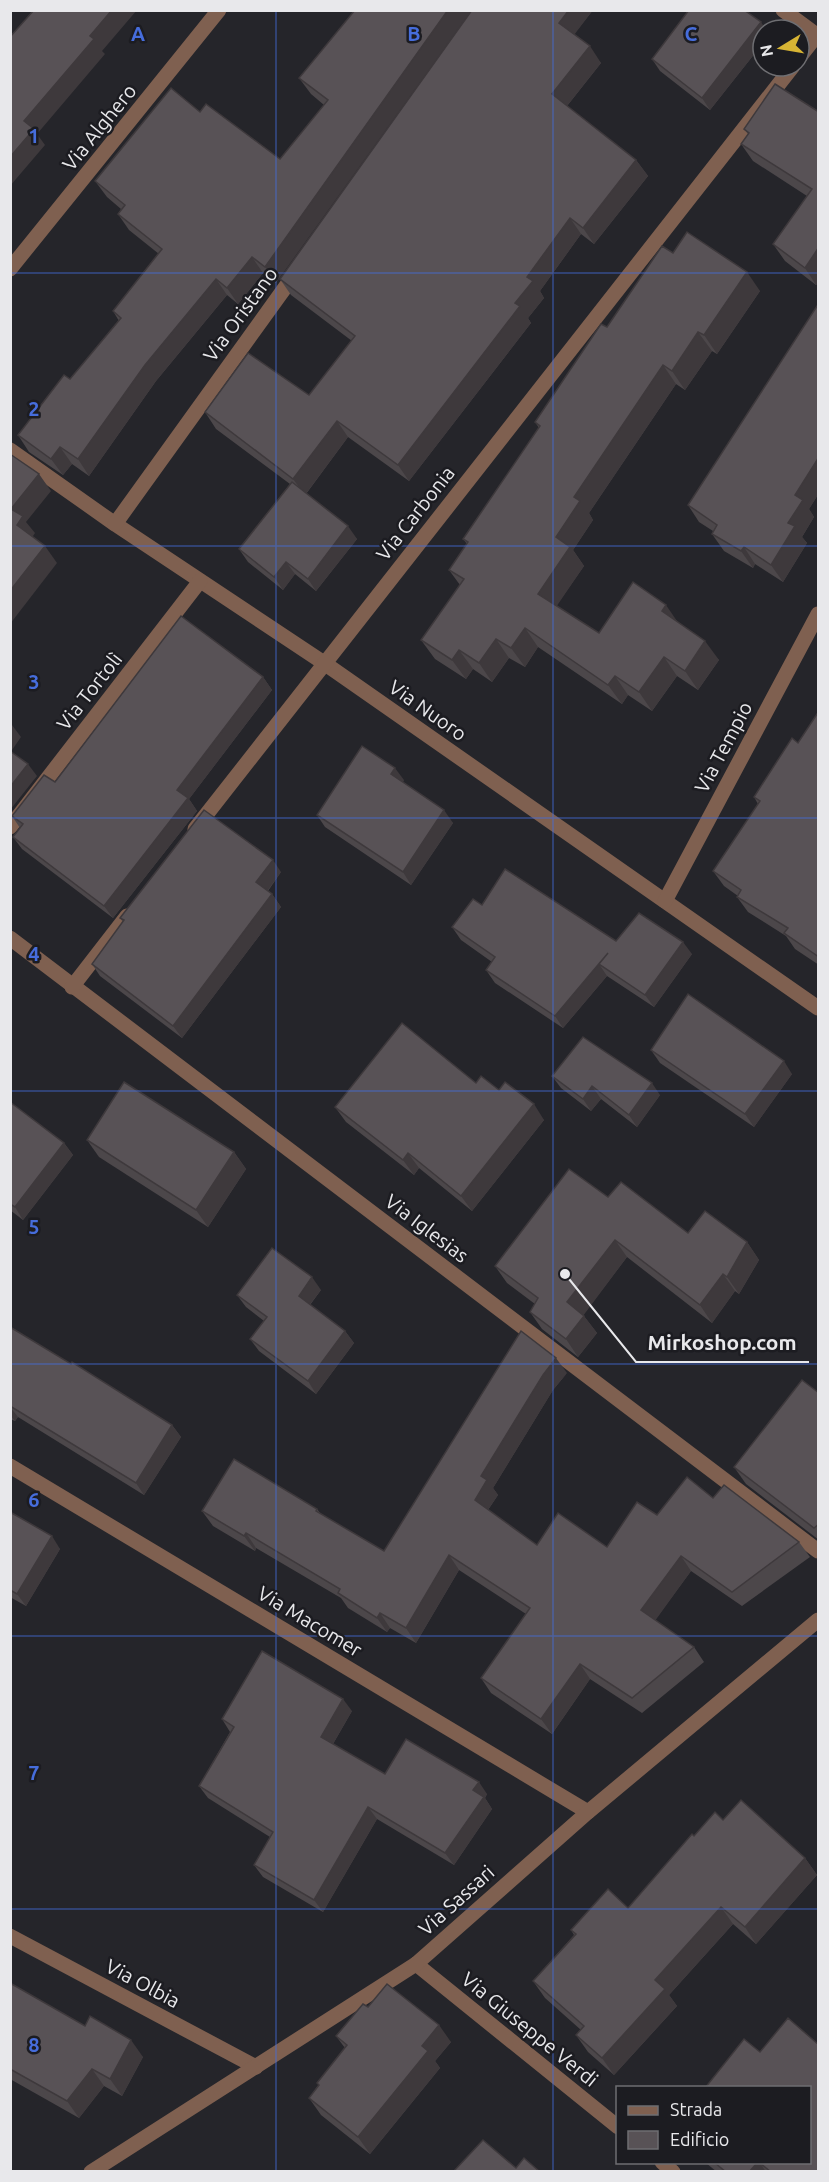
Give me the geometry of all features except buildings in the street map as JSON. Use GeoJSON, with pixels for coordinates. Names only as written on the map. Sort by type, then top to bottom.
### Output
{"type":"FeatureCollection","features":[{"type":"Feature","properties":{"kind":"street","name":"Via Alghero"},"geometry":{"type":"LineString","coordinates":[[10,269],[219,10]]}},
{"type":"Feature","properties":{"kind":"street"},"geometry":{"type":"LineString","coordinates":[[783,10],[818,35]]}},
{"type":"Feature","properties":{"kind":"street","name":"Via Carbonia"},"geometry":{"type":"LineString","coordinates":[[185,842],[784,78]]}},
{"type":"Feature","properties":{"kind":"street","name":"Via Oristano"},"geometry":{"type":"LineString","coordinates":[[115,524],[303,262]]}},
{"type":"Feature","properties":{"kind":"street","name":"Via Nuoro"},"geometry":{"type":"LineString","coordinates":[[10,450],[115,524],[324,663],[819,1008]]}},
{"type":"Feature","properties":{"kind":"street","name":"Via Tortolì"},"geometry":{"type":"LineString","coordinates":[[10,827],[200,581]]}},
{"type":"Feature","properties":{"kind":"street","name":"Via Tempio"},"geometry":{"type":"LineString","coordinates":[[665,901],[819,614]]}},
{"type":"Feature","properties":{"kind":"street"},"geometry":{"type":"LineString","coordinates":[[72,987],[134,908]]}},
{"type":"Feature","properties":{"kind":"street","name":"Via Iglesias"},"geometry":{"type":"LineString","coordinates":[[10,938],[819,1551]]}},
{"type":"Feature","properties":{"kind":"street","name":"Via Macomer"},"geometry":{"type":"LineString","coordinates":[[10,1466],[588,1812]]}},
{"type":"Feature","properties":{"kind":"street","name":"Via Sassari"},"geometry":{"type":"LineString","coordinates":[[91,2172],[416,1964],[588,1812],[819,1620]]}},
{"type":"Feature","properties":{"kind":"street","name":"Via Olbia"},"geometry":{"type":"LineString","coordinates":[[10,1936],[256,2067]]}},
{"type":"Feature","properties":{"kind":"street","name":"Via Giuseppe Verdi"},"geometry":{"type":"LineString","coordinates":[[416,1964],[616,2125]]}},
{"type":"Feature","properties":{"kind":"place","name":"Mirkoshop.com"},"geometry":{"type":"Point","coordinates":[565,1274]}}]}
